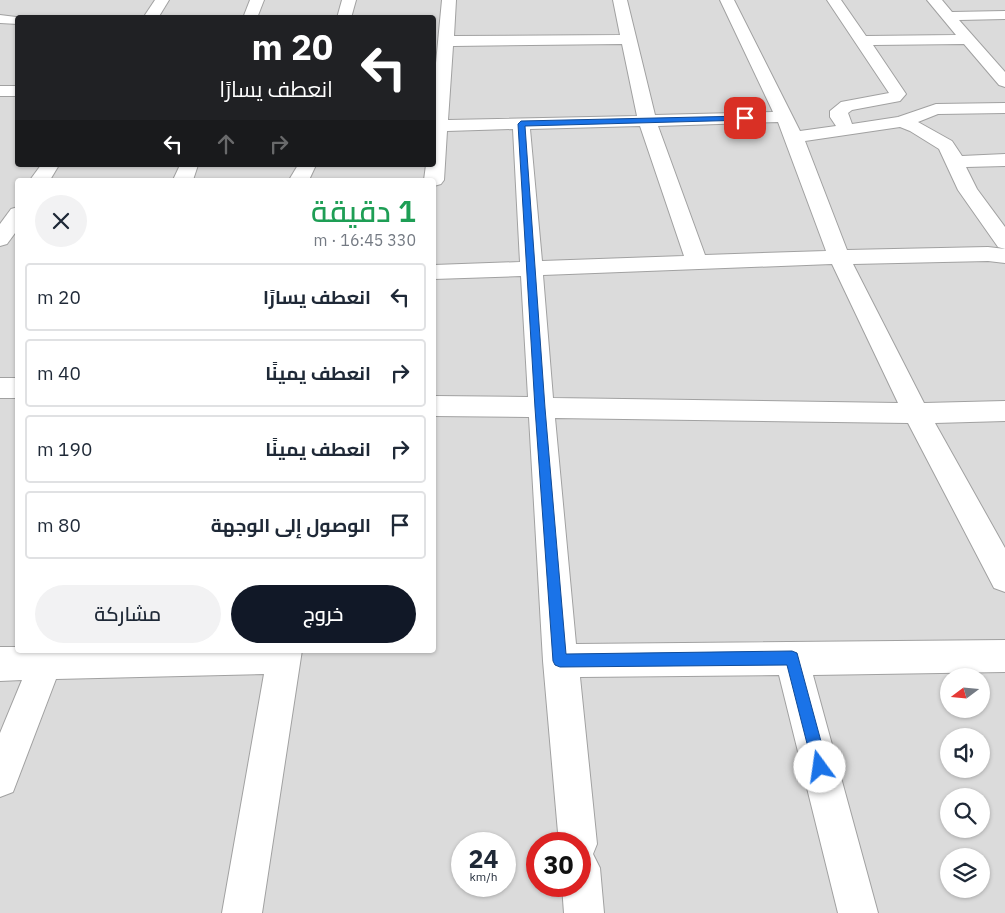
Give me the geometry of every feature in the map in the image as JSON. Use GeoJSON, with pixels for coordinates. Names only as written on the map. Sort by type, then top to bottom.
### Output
{"type":"FeatureCollection","features":[{"type":"Feature","properties":{"kind":"street"},"geometry":{"type":"LineString","coordinates":[[152,15],[162,0]]}},
{"type":"Feature","properties":{"kind":"street"},"geometry":{"type":"LineString","coordinates":[[251,15],[258,0]]}},
{"type":"Feature","properties":{"kind":"street"},"geometry":{"type":"LineString","coordinates":[[345,15],[349,0]]}},
{"type":"Feature","properties":{"kind":"street"},"geometry":{"type":"LineString","coordinates":[[436,144],[437,105],[449,0]]}},
{"type":"Feature","properties":{"kind":"street"},"geometry":{"type":"LineString","coordinates":[[620,0],[647,120],[697,263]]}},
{"type":"Feature","properties":{"kind":"street"},"geometry":{"type":"LineString","coordinates":[[726,0],[794,137],[839,257],[916,413],[1005,578]]}},
{"type":"Feature","properties":{"kind":"street"},"geometry":{"type":"LineString","coordinates":[[834,0],[898,94],[894,97],[847,106],[839,111],[839,117],[846,128]]}},
{"type":"Feature","properties":{"kind":"street"},"geometry":{"type":"LineString","coordinates":[[934,0],[1005,82]]}},
{"type":"Feature","properties":{"kind":"street"},"geometry":{"type":"LineString","coordinates":[[948,16],[1005,15]]}},
{"type":"Feature","properties":{"kind":"street"},"geometry":{"type":"LineString","coordinates":[[0,20],[15,20]]}},
{"type":"Feature","properties":{"kind":"street"},"geometry":{"type":"LineString","coordinates":[[445,42],[629,39]]}},
{"type":"Feature","properties":{"kind":"street"},"geometry":{"type":"LineString","coordinates":[[863,41],[969,39]]}},
{"type":"Feature","properties":{"kind":"street"},"geometry":{"type":"LineString","coordinates":[[0,91],[15,91]]}},
{"type":"Feature","properties":{"kind":"street"},"geometry":{"type":"LineString","coordinates":[[794,137],[846,128],[901,122],[936,109],[1005,108]]}},
{"type":"Feature","properties":{"kind":"street"},"geometry":{"type":"LineString","coordinates":[[437,126],[784,117]]}},
{"type":"Feature","properties":{"kind":"street"},"geometry":{"type":"LineString","coordinates":[[901,122],[922,130],[946,145],[953,155],[954,162],[968,190],[1005,242]]}},
{"type":"Feature","properties":{"kind":"street"},"geometry":{"type":"LineString","coordinates":[[521,124],[540,408],[560,661],[577,832]]}},
{"type":"Feature","properties":{"kind":"street"},"geometry":{"type":"LineString","coordinates":[[954,162],[1005,160]]}},
{"type":"Feature","properties":{"kind":"street"},"geometry":{"type":"LineString","coordinates":[[41,178],[49,167]]}},
{"type":"Feature","properties":{"kind":"street"},"geometry":{"type":"LineString","coordinates":[[0,239],[15,217]]}},
{"type":"Feature","properties":{"kind":"street"},"geometry":{"type":"LineString","coordinates":[[436,272],[839,257],[904,258],[988,254],[1005,256]]}},
{"type":"Feature","properties":{"kind":"street"},"geometry":{"type":"LineString","coordinates":[[0,388],[15,388]]}},
{"type":"Feature","properties":{"kind":"street"},"geometry":{"type":"LineString","coordinates":[[436,406],[916,413],[1005,412]]}},
{"type":"Feature","properties":{"kind":"street"},"geometry":{"type":"LineString","coordinates":[[0,664],[45,664],[284,653],[242,913]]}},
{"type":"Feature","properties":{"kind":"street"},"geometry":{"type":"LineString","coordinates":[[560,661],[1005,656]]}},
{"type":"Feature","properties":{"kind":"street"},"geometry":{"type":"LineString","coordinates":[[792,658],[858,913]]}},
{"type":"Feature","properties":{"kind":"street"},"geometry":{"type":"LineString","coordinates":[[0,779],[45,664]]}},
{"type":"Feature","properties":{"kind":"street"},"geometry":{"type":"LineString","coordinates":[[583,897],[584,913]]}},
{"type":"Feature","properties":{"kind":"shaded area"},"geometry":{"type":"Polygon","coordinates":[[[0,0],[1005,0],[1005,913],[0,913],[0,0]]]}},
{"type":"Feature","properties":{"kind":"route"},"geometry":{"type":"LineString","coordinates":[[745,118],[521,124],[540,408],[560,661],[792,658],[820,767]]}}]}
